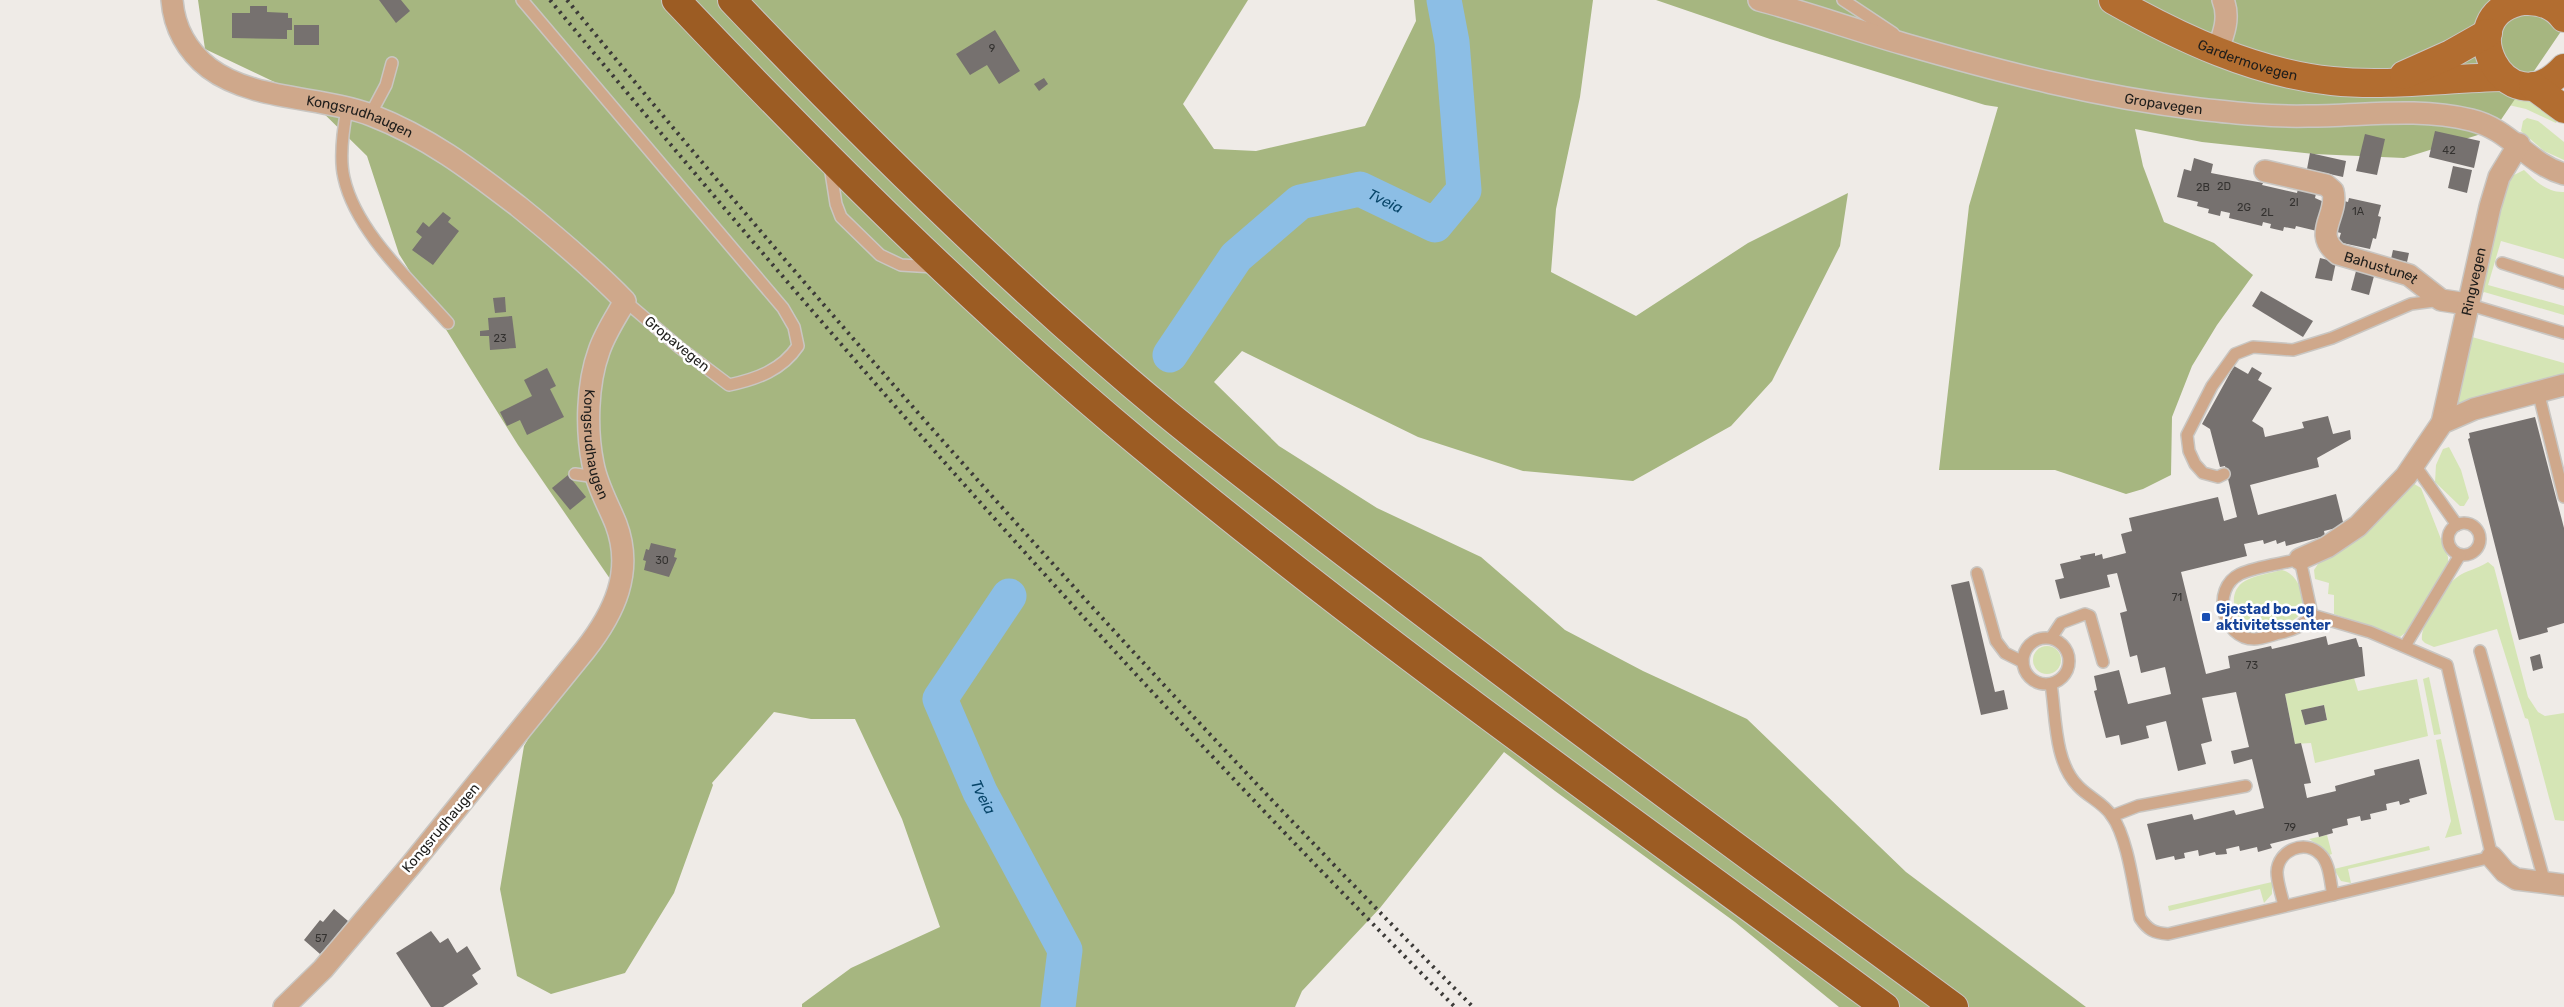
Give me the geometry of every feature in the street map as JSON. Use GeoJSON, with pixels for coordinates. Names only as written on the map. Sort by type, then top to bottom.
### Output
{"type":"FeatureCollection","features":[{"type":"Feature","properties":{"kind":"highway"},"geometry":{"type":"LineString","coordinates":[[676,0],[829,159],[1022,342],[1139,443],[1268,547],[1512,733],[1885,1007]]}},
{"type":"Feature","properties":{"kind":"highway"},"geometry":{"type":"LineString","coordinates":[[732,0],[813,86],[934,204],[1050,311],[1165,412],[1546,706],[1954,1007]]}},
{"type":"Feature","properties":{"kind":"main road","name":"Gardermovegen"},"geometry":{"type":"LineString","coordinates":[[2113,0],[2217,50],[2298,76],[2334,81],[2503,77],[2522,85],[2533,86],[2564,109]]}},
{"type":"Feature","properties":{"kind":"main road"},"geometry":{"type":"LineString","coordinates":[[2503,77],[2489,57],[2488,34],[2498,14],[2517,2],[2541,2],[2552,7],[2564,18]]}},
{"type":"Feature","properties":{"kind":"main road","name":"Gardermovegen"},"geometry":{"type":"LineString","coordinates":[[2391,81],[2451,54],[2488,34]]}},
{"type":"Feature","properties":{"kind":"main road"},"geometry":{"type":"LineString","coordinates":[[2533,86],[2556,76],[2564,68]]}},
{"type":"Feature","properties":{"kind":"street","name":"Kongsrudhaugen"},"geometry":{"type":"LineString","coordinates":[[172,0],[175,19],[182,37],[196,57],[210,68],[226,78],[252,87],[370,115],[431,142],[467,166],[555,235],[625,301],[599,352],[591,392],[591,447],[596,477],[616,526],[624,571],[622,582],[606,622],[412,865],[323,969],[284,1007]]}},
{"type":"Feature","properties":{"kind":"street","name":"Gropavegen"},"geometry":{"type":"LineString","coordinates":[[1759,0],[1807,12],[1901,44],[1993,70],[2110,97],[2200,109],[2282,116],[2406,112],[2437,114],[2482,123],[2499,130],[2519,144],[2544,167],[2564,174]]}},
{"type":"Feature","properties":{"kind":"street"},"geometry":{"type":"LineString","coordinates":[[2217,50],[2224,33],[2226,9],[2223,0]]}},
{"type":"Feature","properties":{"kind":"street","name":"Ringvegen"},"geometry":{"type":"LineString","coordinates":[[2300,559],[2327,547],[2358,526],[2406,476],[2442,423],[2467,304],[2499,177],[2519,144]]}},
{"type":"Feature","properties":{"kind":"street","name":"Bahustunet"},"geometry":{"type":"LineString","coordinates":[[2265,171],[2326,186],[2333,190],[2335,199],[2327,226],[2326,240],[2329,247],[2338,254],[2409,275],[2441,300],[2467,304]]}},
{"type":"Feature","properties":{"kind":"street"},"geometry":{"type":"LineString","coordinates":[[2442,423],[2474,410],[2564,384]]}},
{"type":"Feature","properties":{"kind":"street"},"geometry":{"type":"LineString","coordinates":[[2492,857],[2504,872],[2516,879],[2554,884]]}},
{"type":"Feature","properties":{"kind":"lane","name":"Gropavegen"},"geometry":{"type":"LineString","coordinates":[[522,0],[783,308],[794,326],[798,346],[784,364],[751,380],[729,385],[680,348],[625,301]]}},
{"type":"Feature","properties":{"kind":"lane"},"geometry":{"type":"LineString","coordinates":[[1843,0],[1893,32],[1901,44]]}},
{"type":"Feature","properties":{"kind":"lane"},"geometry":{"type":"LineString","coordinates":[[370,115],[386,85],[392,63]]}},
{"type":"Feature","properties":{"kind":"lane"},"geometry":{"type":"LineString","coordinates":[[347,109],[343,132],[343,173],[349,194],[365,224],[382,247],[448,323]]}},
{"type":"Feature","properties":{"kind":"lane"},"geometry":{"type":"LineString","coordinates":[[2502,263],[2564,283]]}},
{"type":"Feature","properties":{"kind":"lane"},"geometry":{"type":"LineString","coordinates":[[2224,474],[2218,476],[2203,473],[2189,451],[2187,436],[2212,386],[2235,354],[2253,347],[2293,350],[2332,338],[2411,304],[2441,300]]}},
{"type":"Feature","properties":{"kind":"lane"},"geometry":{"type":"LineString","coordinates":[[2467,304],[2564,333]]}},
{"type":"Feature","properties":{"kind":"lane"},"geometry":{"type":"LineString","coordinates":[[2538,391],[2564,497]]}},
{"type":"Feature","properties":{"kind":"lane"},"geometry":{"type":"LineString","coordinates":[[2414,464],[2457,525]]}},
{"type":"Feature","properties":{"kind":"lane"},"geometry":{"type":"LineString","coordinates":[[575,474],[596,477]]}},
{"type":"Feature","properties":{"kind":"lane"},"geometry":{"type":"LineString","coordinates":[[2469,524],[2475,528],[2480,539],[2479,544],[2472,553],[2460,555],[2455,552],[2449,541],[2449,535],[2457,525],[2469,524]]}},
{"type":"Feature","properties":{"kind":"lane"},"geometry":{"type":"LineString","coordinates":[[2405,646],[2460,555]]}},
{"type":"Feature","properties":{"kind":"lane"},"geometry":{"type":"LineString","coordinates":[[2300,559],[2312,615],[2305,623],[2295,629],[2254,639],[2242,636],[2232,626],[2222,605],[2223,592],[2229,582],[2241,574],[2300,559]]}},
{"type":"Feature","properties":{"kind":"lane"},"geometry":{"type":"LineString","coordinates":[[1977,573],[1996,641],[2005,653],[2022,662]]}},
{"type":"Feature","properties":{"kind":"lane"},"geometry":{"type":"LineString","coordinates":[[2050,638],[2064,647],[2069,662],[2065,675],[2051,684],[2035,682],[2024,670],[2022,662],[2024,654],[2034,641],[2050,638],[2061,623],[2085,614],[2090,616],[2103,662]]}},
{"type":"Feature","properties":{"kind":"lane"},"geometry":{"type":"LineString","coordinates":[[2051,684],[2061,751],[2067,770],[2077,785],[2112,816],[2122,839],[2140,918],[2147,928],[2156,933],[2168,934],[2492,857],[2446,665],[2405,646],[2343,622],[2312,615]]}},
{"type":"Feature","properties":{"kind":"lane"},"geometry":{"type":"LineString","coordinates":[[2480,651],[2554,884]]}},
{"type":"Feature","properties":{"kind":"lane"},"geometry":{"type":"LineString","coordinates":[[2112,816],[2138,806],[2246,786]]}},
{"type":"Feature","properties":{"kind":"lane"},"geometry":{"type":"LineString","coordinates":[[2284,906],[2277,871],[2283,856],[2297,848],[2305,847],[2320,854],[2325,860],[2333,894]]}},
{"type":"Feature","properties":{"kind":"green space"},"geometry":{"type":"Polygon","coordinates":[[[198,0],[1248,0],[1183,104],[1214,149],[1256,151],[1365,126],[1416,21],[1414,0],[1593,0],[1580,97],[1556,209],[1551,272],[1636,316],[1748,243],[1848,193],[1840,246],[1772,381],[1731,426],[1633,481],[1523,471],[1418,437],[1242,351],[1214,382],[1279,446],[1377,508],[1481,557],[1565,630],[1643,671],[1747,719],[1906,872],[2086,1007],[1839,1007],[1735,922],[1504,752],[1380,908],[1302,991],[1295,1007],[802,1007],[802,1004],[851,968],[940,927],[902,819],[855,719],[811,719],[774,712],[712,783],[713,785],[674,893],[625,973],[551,994],[517,976],[500,889],[524,746],[617,589],[518,445],[399,254],[367,156],[308,98],[205,49],[198,0]]]}},
{"type":"Feature","properties":{"kind":"green space"},"geometry":{"type":"Polygon","coordinates":[[[1656,0],[2564,0],[2564,27],[2494,130],[2404,158],[2314,154],[2202,142],[2135,129],[2143,166],[2164,222],[2214,243],[2253,275],[2217,325],[2192,366],[2172,417],[2171,475],[2143,489],[2126,494],[2055,470],[1939,470],[1969,206],[1998,107],[1985,105],[1770,39],[1656,0]]]}},
{"type":"Feature","properties":{"kind":"green space"},"geometry":{"type":"Polygon","coordinates":[[[2498,91],[2533,101],[2561,116],[2556,123],[2526,109],[2474,97],[2498,91]]]}},
{"type":"Feature","properties":{"kind":"green space"},"geometry":{"type":"Polygon","coordinates":[[[2527,118],[2538,121],[2564,142],[2564,160],[2544,151],[2521,131],[2523,121],[2527,118]]]}},
{"type":"Feature","properties":{"kind":"green space"},"geometry":{"type":"Polygon","coordinates":[[[2524,170],[2547,188],[2553,191],[2564,192],[2564,259],[2501,241],[2488,285],[2564,306],[2564,315],[2484,292],[2478,298],[2508,178],[2524,170]]]}},
{"type":"Feature","properties":{"kind":"green space"},"geometry":{"type":"Polygon","coordinates":[[[2476,321],[2472,337],[2564,363],[2564,375],[2449,407],[2472,322],[2476,321]]]}},
{"type":"Feature","properties":{"kind":"green space"},"geometry":{"type":"Polygon","coordinates":[[[2449,447],[2461,470],[2469,498],[2464,506],[2460,506],[2435,482],[2436,465],[2443,449],[2449,447]]]}},
{"type":"Feature","properties":{"kind":"green space"},"geometry":{"type":"Polygon","coordinates":[[[2411,482],[2421,488],[2448,557],[2448,565],[2405,633],[2400,637],[2334,614],[2334,595],[2328,594],[2329,583],[2315,579],[2314,570],[2320,561],[2411,482]]]}},
{"type":"Feature","properties":{"kind":"green space"},"geometry":{"type":"Polygon","coordinates":[[[2488,562],[2494,567],[2528,697],[2538,712],[2545,716],[2564,713],[2564,821],[2555,820],[2528,719],[2525,718],[2497,629],[2434,647],[2422,640],[2422,633],[2428,616],[2445,590],[2460,575],[2488,562]]]}},
{"type":"Feature","properties":{"kind":"green space"},"geometry":{"type":"Polygon","coordinates":[[[2282,570],[2293,576],[2300,588],[2303,602],[2300,614],[2292,621],[2274,627],[2258,629],[2250,627],[2238,616],[2235,609],[2235,593],[2239,586],[2253,577],[2282,570]]]}},
{"type":"Feature","properties":{"kind":"green space"},"geometry":{"type":"Polygon","coordinates":[[[2047,646],[2057,650],[2061,660],[2057,670],[2047,674],[2037,670],[2033,660],[2037,650],[2047,646]]]}},
{"type":"Feature","properties":{"kind":"green space"},"geometry":{"type":"Polygon","coordinates":[[[2429,677],[2441,734],[2434,735],[2423,679],[2429,677]]]}},
{"type":"Feature","properties":{"kind":"green space"},"geometry":{"type":"Polygon","coordinates":[[[2354,678],[2358,691],[2417,679],[2428,736],[2315,763],[2311,743],[2295,744],[2285,694],[2354,678]],[[2324,705],[2302,710],[2305,725],[2327,720],[2324,705]]]}},
{"type":"Feature","properties":{"kind":"green space"},"geometry":{"type":"Polygon","coordinates":[[[2441,739],[2462,834],[2445,838],[2451,821],[2436,740],[2441,739]]]}},
{"type":"Feature","properties":{"kind":"green space"},"geometry":{"type":"Polygon","coordinates":[[[2327,835],[2332,854],[2329,855],[2322,847],[2309,839],[2327,835]]]}},
{"type":"Feature","properties":{"kind":"green space"},"geometry":{"type":"Polygon","coordinates":[[[2429,846],[2430,850],[2348,869],[2351,883],[2341,881],[2334,869],[2429,846]]]}},
{"type":"Feature","properties":{"kind":"green space"},"geometry":{"type":"Polygon","coordinates":[[[2272,882],[2272,894],[2264,903],[2260,889],[2169,911],[2168,906],[2272,882]]]}},
{"type":"Feature","properties":{"kind":"building"},"geometry":{"type":"Polygon","coordinates":[[[379,0],[401,0],[410,11],[396,23],[379,0]]]}},
{"type":"Feature","properties":{"kind":"building"},"geometry":{"type":"Polygon","coordinates":[[[250,6],[267,6],[267,12],[288,13],[288,18],[292,18],[292,30],[287,30],[287,39],[232,38],[232,13],[250,13],[250,6]]]}},
{"type":"Feature","properties":{"kind":"building"},"geometry":{"type":"Polygon","coordinates":[[[294,25],[319,25],[319,45],[294,45],[294,25]]]}},
{"type":"Feature","properties":{"kind":"building"},"geometry":{"type":"Polygon","coordinates":[[[995,30],[1020,71],[999,84],[987,65],[970,75],[956,54],[995,30]]]}},
{"type":"Feature","properties":{"kind":"building"},"geometry":{"type":"Polygon","coordinates":[[[1044,78],[1048,84],[1039,91],[1034,84],[1044,78]]]}},
{"type":"Feature","properties":{"kind":"building"},"geometry":{"type":"Polygon","coordinates":[[[2435,131],[2480,141],[2474,168],[2429,157],[2435,131]]]}},
{"type":"Feature","properties":{"kind":"building"},"geometry":{"type":"Polygon","coordinates":[[[2365,134],[2385,139],[2377,175],[2356,171],[2365,134]]]}},
{"type":"Feature","properties":{"kind":"building"},"geometry":{"type":"Polygon","coordinates":[[[2310,153],[2346,161],[2343,177],[2307,169],[2310,153]]]}},
{"type":"Feature","properties":{"kind":"building"},"geometry":{"type":"Polygon","coordinates":[[[2194,158],[2213,164],[2211,173],[2263,183],[2262,185],[2297,193],[2299,185],[2317,189],[2315,198],[2324,202],[2317,231],[2296,226],[2295,229],[2284,227],[2283,231],[2270,228],[2271,224],[2263,222],[2262,226],[2229,218],[2230,213],[2221,211],[2220,216],[2208,213],[2209,209],[2197,206],[2198,202],[2177,197],[2184,169],[2191,171],[2194,158]]]}},
{"type":"Feature","properties":{"kind":"building"},"geometry":{"type":"Polygon","coordinates":[[[2453,166],[2472,170],[2467,193],[2448,188],[2453,166]]]}},
{"type":"Feature","properties":{"kind":"building"},"geometry":{"type":"Polygon","coordinates":[[[2349,198],[2381,205],[2378,216],[2381,217],[2376,239],[2373,238],[2370,249],[2338,242],[2341,233],[2337,232],[2339,222],[2335,221],[2340,200],[2348,202],[2349,198]]]}},
{"type":"Feature","properties":{"kind":"building"},"geometry":{"type":"Polygon","coordinates":[[[443,212],[451,218],[448,222],[459,231],[433,265],[412,250],[422,237],[416,232],[423,222],[429,227],[443,212]]]}},
{"type":"Feature","properties":{"kind":"building"},"geometry":{"type":"Polygon","coordinates":[[[2393,250],[2409,253],[2407,262],[2391,259],[2393,250]]]}},
{"type":"Feature","properties":{"kind":"building"},"geometry":{"type":"Polygon","coordinates":[[[2320,258],[2336,262],[2332,281],[2315,278],[2320,258]]]}},
{"type":"Feature","properties":{"kind":"building"},"geometry":{"type":"Polygon","coordinates":[[[2356,271],[2374,276],[2369,295],[2351,290],[2356,271]]]}},
{"type":"Feature","properties":{"kind":"building"},"geometry":{"type":"Polygon","coordinates":[[[2261,291],[2313,321],[2303,337],[2252,306],[2261,291]]]}},
{"type":"Feature","properties":{"kind":"building"},"geometry":{"type":"Polygon","coordinates":[[[505,297],[506,312],[495,313],[493,298],[505,297]]]}},
{"type":"Feature","properties":{"kind":"building"},"geometry":{"type":"Polygon","coordinates":[[[512,316],[516,348],[490,350],[489,336],[480,336],[480,331],[489,330],[488,318],[512,316]]]}},
{"type":"Feature","properties":{"kind":"building"},"geometry":{"type":"Polygon","coordinates":[[[2234,366],[2248,374],[2252,367],[2262,373],[2258,380],[2272,388],[2252,421],[2263,428],[2265,437],[2304,428],[2302,422],[2328,416],[2333,434],[2350,430],[2351,439],[2317,458],[2319,467],[2250,485],[2258,515],[2336,494],[2344,526],[2324,531],[2325,536],[2286,546],[2285,541],[2277,544],[2276,540],[2264,544],[2263,540],[2244,544],[2247,556],[2181,572],[2206,674],[2230,668],[2228,656],[2271,646],[2272,649],[2326,636],[2328,645],[2356,638],[2359,647],[2362,647],[2365,676],[2285,694],[2295,744],[2301,743],[2311,783],[2304,784],[2307,798],[2336,791],[2335,786],[2375,775],[2374,770],[2419,759],[2427,794],[2409,799],[2410,802],[2400,805],[2399,801],[2386,804],[2387,810],[2370,814],[2371,819],[2361,821],[2360,816],[2347,819],[2348,825],[2332,829],[2333,833],[2319,837],[2318,832],[2270,844],[2272,848],[2258,852],[2257,847],[2240,851],[2239,846],[2226,849],[2227,854],[2216,855],[2215,852],[2199,856],[2198,850],[2184,853],[2185,858],[2175,860],[2174,856],[2156,860],[2147,824],[2192,814],[2194,820],[2234,810],[2236,815],[2264,808],[2252,759],[2234,764],[2231,751],[2249,747],[2236,692],[2202,698],[2212,741],[2201,744],[2206,764],[2178,771],[2166,721],[2146,726],[2149,738],[2121,745],[2119,735],[2106,738],[2094,691],[2097,690],[2094,676],[2119,670],[2128,704],[2171,694],[2165,667],[2141,673],[2137,655],[2130,657],[2120,613],[2127,611],[2117,573],[2107,575],[2110,587],[2060,599],[2055,580],[2064,578],[2060,564],[2081,559],[2080,556],[2095,553],[2095,556],[2102,554],[2103,559],[2126,553],[2121,534],[2132,531],[2129,518],[2218,497],[2224,521],[2237,517],[2225,466],[2220,467],[2210,429],[2202,424],[2234,366]]]}},
{"type":"Feature","properties":{"kind":"building"},"geometry":{"type":"Polygon","coordinates":[[[547,368],[556,386],[550,389],[564,417],[527,435],[520,420],[507,426],[500,412],[532,396],[524,380],[547,368]]]}},
{"type":"Feature","properties":{"kind":"building"},"geometry":{"type":"Polygon","coordinates":[[[2535,417],[2564,528],[2564,623],[2547,628],[2548,632],[2519,640],[2468,439],[2470,438],[2469,433],[2535,417]]]}},
{"type":"Feature","properties":{"kind":"building"},"geometry":{"type":"Polygon","coordinates":[[[568,475],[586,497],[570,510],[552,488],[568,475]]]}},
{"type":"Feature","properties":{"kind":"building"},"geometry":{"type":"Polygon","coordinates":[[[651,543],[676,549],[674,557],[677,558],[669,577],[644,570],[646,561],[643,560],[646,549],[649,550],[651,543]]]}},
{"type":"Feature","properties":{"kind":"building"},"geometry":{"type":"Polygon","coordinates":[[[1969,581],[1995,692],[2004,690],[2008,709],[1981,715],[1951,585],[1969,581]]]}},
{"type":"Feature","properties":{"kind":"building"},"geometry":{"type":"Polygon","coordinates":[[[2540,654],[2543,668],[2533,671],[2530,657],[2540,654]]]}},
{"type":"Feature","properties":{"kind":"building"},"geometry":{"type":"Polygon","coordinates":[[[2324,705],[2327,720],[2305,725],[2301,710],[2324,705]]]}},
{"type":"Feature","properties":{"kind":"building"},"geometry":{"type":"Polygon","coordinates":[[[334,909],[348,921],[334,938],[336,940],[330,947],[328,945],[320,954],[304,940],[320,920],[323,922],[334,909]]]}},
{"type":"Feature","properties":{"kind":"building"},"geometry":{"type":"Polygon","coordinates":[[[431,931],[440,943],[448,938],[457,953],[467,946],[481,969],[472,975],[478,984],[443,1007],[431,1007],[396,953],[431,931]]]}},
{"type":"Feature","properties":{"kind":"waterway","name":"Tveia"},"geometry":{"type":"LineString","coordinates":[[1170,355],[1236,257],[1300,202],[1360,189],[1435,225],[1464,190],[1452,42],[1444,0]]}},
{"type":"Feature","properties":{"kind":"waterway","name":"Tveia"},"geometry":{"type":"LineString","coordinates":[[1009,596],[940,699],[980,792],[1065,950],[1058,1007]]}},
{"type":"Feature","properties":{"kind":"railway"},"geometry":{"type":"LineString","coordinates":[[550,0],[768,259],[990,514],[1219,764],[1455,1007]]}},
{"type":"Feature","properties":{"kind":"railway"},"geometry":{"type":"LineString","coordinates":[[567,0],[785,259],[1008,514],[1237,763],[1473,1007]]}},
{"type":"Feature","properties":{"kind":"place","name":"Gjestad bo-og aktivitetssenter"},"geometry":{"type":"Point","coordinates":[2206,617]}}]}
